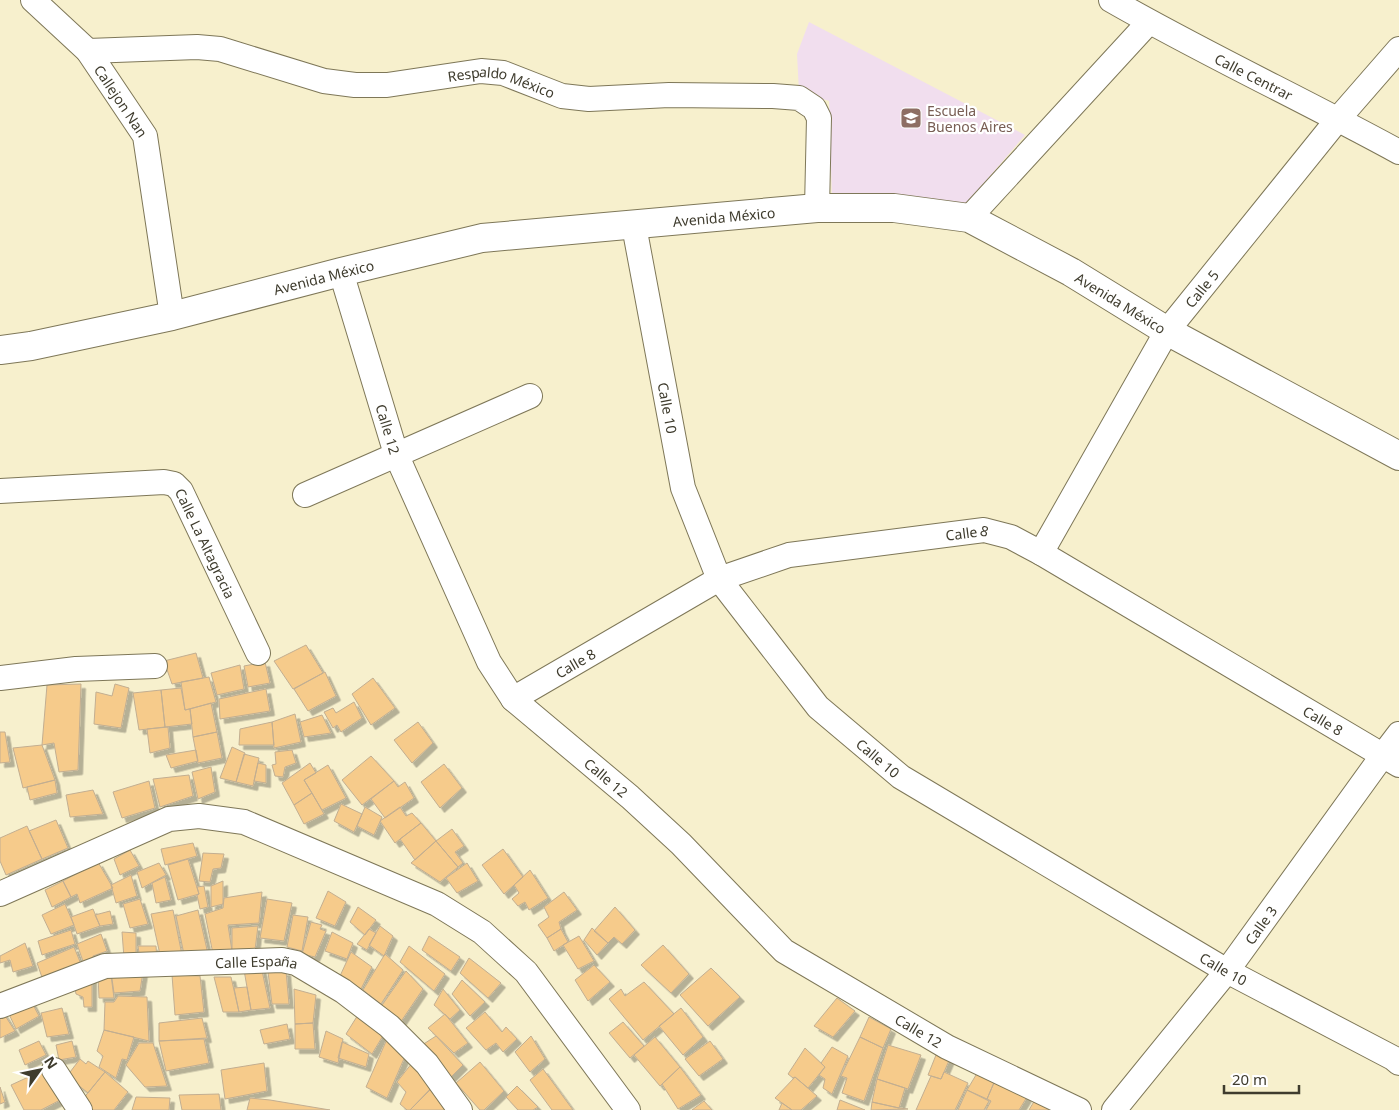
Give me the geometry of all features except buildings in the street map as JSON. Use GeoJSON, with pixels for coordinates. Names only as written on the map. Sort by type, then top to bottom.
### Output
{"type":"FeatureCollection","features":[{"type":"Feature","properties":{"kind":"street","name":"Callejon Nan"},"geometry":{"type":"LineString","coordinates":[[33,0],[88,51],[145,136],[172,316]]}},
{"type":"Feature","properties":{"kind":"street","name":"Calle Centrar"},"geometry":{"type":"LineString","coordinates":[[1111,0],[1149,22],[1399,152]]}},
{"type":"Feature","properties":{"kind":"street"},"geometry":{"type":"LineString","coordinates":[[970,218],[1149,22]]}},
{"type":"Feature","properties":{"kind":"street","name":"Respaldo México"},"geometry":{"type":"LineString","coordinates":[[88,51],[197,47],[220,50],[324,81],[355,85],[387,85],[481,71],[503,74],[562,96],[589,99],[669,95],[799,98],[814,108],[819,118],[817,208]]}},
{"type":"Feature","properties":{"kind":"street","name":"Calle 5"},"geometry":{"type":"LineString","coordinates":[[1041,553],[1167,331],[1338,119],[1399,49]]}},
{"type":"Feature","properties":{"kind":"street","name":"Avenida México"},"geometry":{"type":"LineString","coordinates":[[0,350],[31,346],[172,316],[482,238],[634,226],[817,208],[894,208],[970,218],[1071,272],[1167,331],[1399,456]]}},
{"type":"Feature","properties":{"kind":"street","name":"Calle 10"},"geometry":{"type":"LineString","coordinates":[[634,226],[683,488],[719,580],[818,707],[901,777],[1227,970],[1393,1058],[1399,1063]]}},
{"type":"Feature","properties":{"kind":"street","name":"Calle 12"},"geometry":{"type":"LineString","coordinates":[[341,272],[396,454],[489,662],[513,699],[630,797],[666,830],[784,952],[947,1047],[1079,1110]]}},
{"type":"Feature","properties":{"kind":"street"},"geometry":{"type":"LineString","coordinates":[[305,495],[530,396]]}},
{"type":"Feature","properties":{"kind":"street","name":"Calle La Altagracia"},"geometry":{"type":"LineString","coordinates":[[0,491],[164,482],[174,484],[181,491],[258,653]]}},
{"type":"Feature","properties":{"kind":"street","name":"Calle 8"},"geometry":{"type":"LineString","coordinates":[[513,699],[719,580],[789,555],[984,530],[1012,537],[1041,553],[1391,760]]}},
{"type":"Feature","properties":{"kind":"street"},"geometry":{"type":"LineString","coordinates":[[0,678],[76,669],[155,666]]}},
{"type":"Feature","properties":{"kind":"street","name":"Calle 3"},"geometry":{"type":"LineString","coordinates":[[1114,1110],[1227,970],[1391,760],[1399,734]]}},
{"type":"Feature","properties":{"kind":"street"},"geometry":{"type":"LineString","coordinates":[[0,894],[169,819],[198,816],[244,822],[437,904],[482,932],[526,972],[628,1110]]}},
{"type":"Feature","properties":{"kind":"street","name":"Calle España"},"geometry":{"type":"LineString","coordinates":[[0,1006],[105,966],[282,960],[296,963],[343,991],[389,1026],[428,1064],[460,1110]]}},
{"type":"Feature","properties":{"kind":"street"},"geometry":{"type":"LineString","coordinates":[[54,1070],[80,1110]]}},
{"type":"Feature","properties":{"kind":"shaded area","name":"Escuela Buenos Aires"},"geometry":{"type":"Polygon","coordinates":[[[809,22],[1025,135],[966,204],[832,202],[829,101],[799,92],[797,54],[809,22]]]}},
{"type":"Feature","properties":{"kind":"place","name":"Escuela Buenos Aires"},"geometry":{"type":"Point","coordinates":[911,118]}}]}
